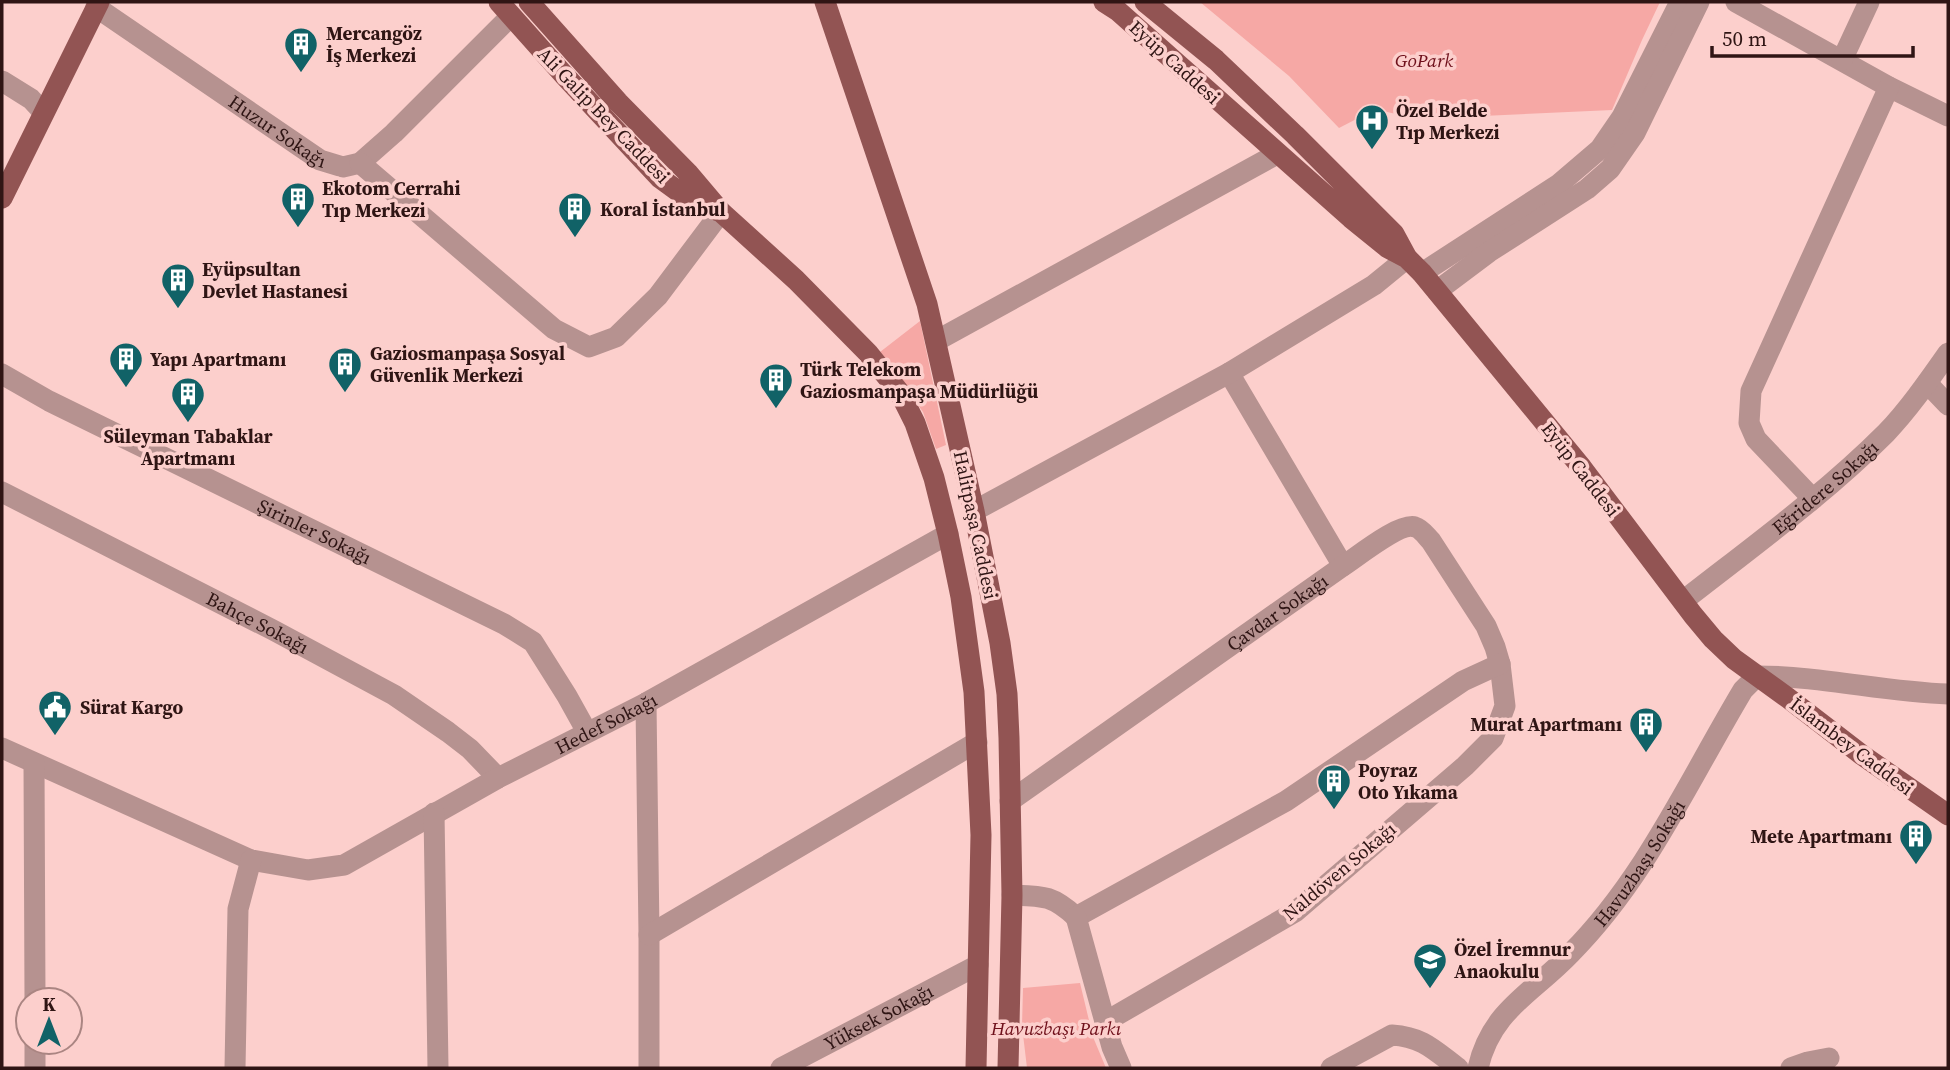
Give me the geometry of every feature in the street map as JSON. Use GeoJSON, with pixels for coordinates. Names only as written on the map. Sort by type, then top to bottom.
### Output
{"type":"FeatureCollection","features":[{"type":"Feature","properties":{"kind":"main road"},"geometry":{"type":"LineString","coordinates":[[529,2],[608,92],[688,173],[722,212]]}},
{"type":"Feature","properties":{"kind":"main road","name":"Halitpaşa Caddesi"},"geometry":{"type":"LineString","coordinates":[[825,2],[923,292],[974,511],[1000,643],[1007,694],[1012,895],[1008,1068]]}},
{"type":"Feature","properties":{"kind":"main road","name":"Eyüp Caddesi"},"geometry":{"type":"LineString","coordinates":[[1104,2],[1118,11],[1277,154],[1388,248],[1407,258]]}},
{"type":"Feature","properties":{"kind":"main road","name":"Eyüp Caddesi"},"geometry":{"type":"LineString","coordinates":[[1145,2],[1216,60],[1394,234],[1407,258],[1582,468],[1713,639],[1757,676]]}},
{"type":"Feature","properties":{"kind":"main road"},"geometry":{"type":"LineString","coordinates":[[2,198],[98,5]]}},
{"type":"Feature","properties":{"kind":"main road","name":"Ali Galip Bey Caddesi"},"geometry":{"type":"LineString","coordinates":[[505,9],[660,178],[686,197],[722,212]]}},
{"type":"Feature","properties":{"kind":"main road"},"geometry":{"type":"LineString","coordinates":[[1277,154],[1295,135]]}},
{"type":"Feature","properties":{"kind":"main road","name":"Halitpaşa Caddesi"},"geometry":{"type":"LineString","coordinates":[[722,212],[796,280],[868,353],[900,393],[915,423],[928,460],[948,534],[961,597],[978,742],[981,835],[976,1068]]}},
{"type":"Feature","properties":{"kind":"main road","name":"İslambey Caddesi"},"geometry":{"type":"LineString","coordinates":[[1757,676],[1948,815]]}},
{"type":"Feature","properties":{"kind":"street"},"geometry":{"type":"LineString","coordinates":[[1437,291],[1489,252],[1587,188],[1610,169],[1635,133],[1680,2]]}},
{"type":"Feature","properties":{"kind":"street"},"geometry":{"type":"LineString","coordinates":[[1422,274],[1531,204],[1580,168],[1600,149],[1655,72],[1699,2]]}},
{"type":"Feature","properties":{"kind":"street"},"geometry":{"type":"LineString","coordinates":[[1736,2],[1889,87],[1948,116]]}},
{"type":"Feature","properties":{"kind":"street"},"geometry":{"type":"LineString","coordinates":[[1842,60],[1869,2]]}},
{"type":"Feature","properties":{"kind":"street","name":"Huzur Sokağı"},"geometry":{"type":"LineString","coordinates":[[98,5],[320,160],[343,167],[360,163]]}},
{"type":"Feature","properties":{"kind":"street"},"geometry":{"type":"LineString","coordinates":[[505,9],[394,133],[360,163],[554,329],[589,347],[617,337],[659,296],[722,212]]}},
{"type":"Feature","properties":{"kind":"street"},"geometry":{"type":"LineString","coordinates":[[2,81],[31,99],[43,111]]}},
{"type":"Feature","properties":{"kind":"street"},"geometry":{"type":"LineString","coordinates":[[1813,499],[1756,439],[1749,423],[1751,391],[1889,87]]}},
{"type":"Feature","properties":{"kind":"street"},"geometry":{"type":"LineString","coordinates":[[936,341],[1277,154]]}},
{"type":"Feature","properties":{"kind":"street"},"geometry":{"type":"LineString","coordinates":[[974,511],[1229,373],[1374,285],[1407,258]]}},
{"type":"Feature","properties":{"kind":"street","name":"Eğridere Sokağı"},"geometry":{"type":"LineString","coordinates":[[1683,601],[1853,465],[1888,431],[1948,353]]}},
{"type":"Feature","properties":{"kind":"street"},"geometry":{"type":"LineString","coordinates":[[1229,373],[1343,566]]}},
{"type":"Feature","properties":{"kind":"street","name":"Şirinler Sokağı"},"geometry":{"type":"LineString","coordinates":[[2,374],[49,401],[504,624],[533,642],[587,732]]}},
{"type":"Feature","properties":{"kind":"street"},"geometry":{"type":"LineString","coordinates":[[1927,383],[1948,405]]}},
{"type":"Feature","properties":{"kind":"street","name":"Bahçe Sokağı"},"geometry":{"type":"LineString","coordinates":[[2,492],[394,695],[448,732],[498,778]]}},
{"type":"Feature","properties":{"kind":"street","name":"Çavdar Sokağı"},"geometry":{"type":"LineString","coordinates":[[1010,801],[1343,566],[1399,529],[1412,525],[1421,529],[1431,541],[1486,626],[1500,664]]}},
{"type":"Feature","properties":{"kind":"street","name":"Hedef Sokağı"},"geometry":{"type":"LineString","coordinates":[[2,748],[251,860],[308,870],[344,865],[498,778],[646,703],[948,534]]}},
{"type":"Feature","properties":{"kind":"street"},"geometry":{"type":"LineString","coordinates":[[1076,917],[1286,801],[1463,681],[1500,664]]}},
{"type":"Feature","properties":{"kind":"street","name":"Naldöven Sokağı"},"geometry":{"type":"LineString","coordinates":[[1105,1022],[1295,912],[1465,766],[1493,738],[1505,706],[1500,664]]}},
{"type":"Feature","properties":{"kind":"street"},"geometry":{"type":"LineString","coordinates":[[1757,676],[1790,676],[1948,694]]}},
{"type":"Feature","properties":{"kind":"street","name":"Havuzbaşı Sokağı"},"geometry":{"type":"LineString","coordinates":[[1478,1068],[1481,1054],[1498,1022],[1518,999],[1570,955],[1613,906],[1643,863],[1743,690],[1757,676]]}},
{"type":"Feature","properties":{"kind":"street"},"geometry":{"type":"LineString","coordinates":[[646,703],[649,1068]]}},
{"type":"Feature","properties":{"kind":"street"},"geometry":{"type":"LineString","coordinates":[[649,935],[978,742]]}},
{"type":"Feature","properties":{"kind":"street"},"geometry":{"type":"LineString","coordinates":[[34,763],[35,986]]}},
{"type":"Feature","properties":{"kind":"street"},"geometry":{"type":"LineString","coordinates":[[434,813],[438,1068]]}},
{"type":"Feature","properties":{"kind":"street"},"geometry":{"type":"LineString","coordinates":[[235,1068],[238,909],[251,860]]}},
{"type":"Feature","properties":{"kind":"street"},"geometry":{"type":"LineString","coordinates":[[1012,895],[1044,896],[1062,904],[1076,917],[1105,1022],[1121,1068]]}},
{"type":"Feature","properties":{"kind":"street","name":"Yüksek Sokağı"},"geometry":{"type":"LineString","coordinates":[[781,1068],[978,965]]}},
{"type":"Feature","properties":{"kind":"street"},"geometry":{"type":"LineString","coordinates":[[1331,1068],[1392,1035],[1423,1042],[1458,1068]]}},
{"type":"Feature","properties":{"kind":"street"},"geometry":{"type":"LineString","coordinates":[[1791,1068],[1829,1058]]}},
{"type":"Feature","properties":{"kind":"green space","name":"GoPark"},"geometry":{"type":"Polygon","coordinates":[[[1200,2],[1660,2],[1612,110],[1417,119],[1383,111],[1370,112],[1339,128],[1289,76],[1200,2]]]}},
{"type":"Feature","properties":{"kind":"green space"},"geometry":{"type":"Polygon","coordinates":[[[920,321],[946,445],[936,449],[923,412],[880,352],[920,321]]]}},
{"type":"Feature","properties":{"kind":"green space","name":"Havuzbaşı Parkı"},"geometry":{"type":"Polygon","coordinates":[[[1080,983],[1093,1037],[1106,1068],[1027,1068],[1022,1026],[1023,988],[1080,983]]]}},
{"type":"Feature","properties":{"kind":"place","name":"Mercangöz İş Merkezi"},"geometry":{"type":"Point","coordinates":[301,74]}},
{"type":"Feature","properties":{"kind":"place","name":"Özel Belde Tıp Merkezi"},"geometry":{"type":"Point","coordinates":[1372,151]}},
{"type":"Feature","properties":{"kind":"place","name":"Ekotom Cerrahi Tıp Merkezi"},"geometry":{"type":"Point","coordinates":[298,229]}},
{"type":"Feature","properties":{"kind":"place","name":"Koral İstanbul"},"geometry":{"type":"Point","coordinates":[575,239]}},
{"type":"Feature","properties":{"kind":"place","name":"Eyüpsultan Devlet Hastanesi"},"geometry":{"type":"Point","coordinates":[178,310]}},
{"type":"Feature","properties":{"kind":"place","name":"Yapı Apartmanı"},"geometry":{"type":"Point","coordinates":[126,389]}},
{"type":"Feature","properties":{"kind":"place","name":"Gaziosmanpaşa Sosyal Güvenlik Merkezi"},"geometry":{"type":"Point","coordinates":[345,394]}},
{"type":"Feature","properties":{"kind":"place","name":"Türk Telekom Gaziosmanpaşa Müdürlüğü"},"geometry":{"type":"Point","coordinates":[776,410]}},
{"type":"Feature","properties":{"kind":"place","name":"Süleyman Tabaklar Apartmanı"},"geometry":{"type":"Point","coordinates":[188,424]}},
{"type":"Feature","properties":{"kind":"place","name":"Sürat Kargo"},"geometry":{"type":"Point","coordinates":[55,737]}},
{"type":"Feature","properties":{"kind":"place","name":"Murat Apartmanı"},"geometry":{"type":"Point","coordinates":[1646,754]}},
{"type":"Feature","properties":{"kind":"place","name":"Poyraz Oto Yıkama"},"geometry":{"type":"Point","coordinates":[1334,811]}},
{"type":"Feature","properties":{"kind":"place","name":"Mete Apartmanı"},"geometry":{"type":"Point","coordinates":[1916,866]}},
{"type":"Feature","properties":{"kind":"place","name":"Özel İremnur Anaokulu"},"geometry":{"type":"Point","coordinates":[1430,990]}}]}
